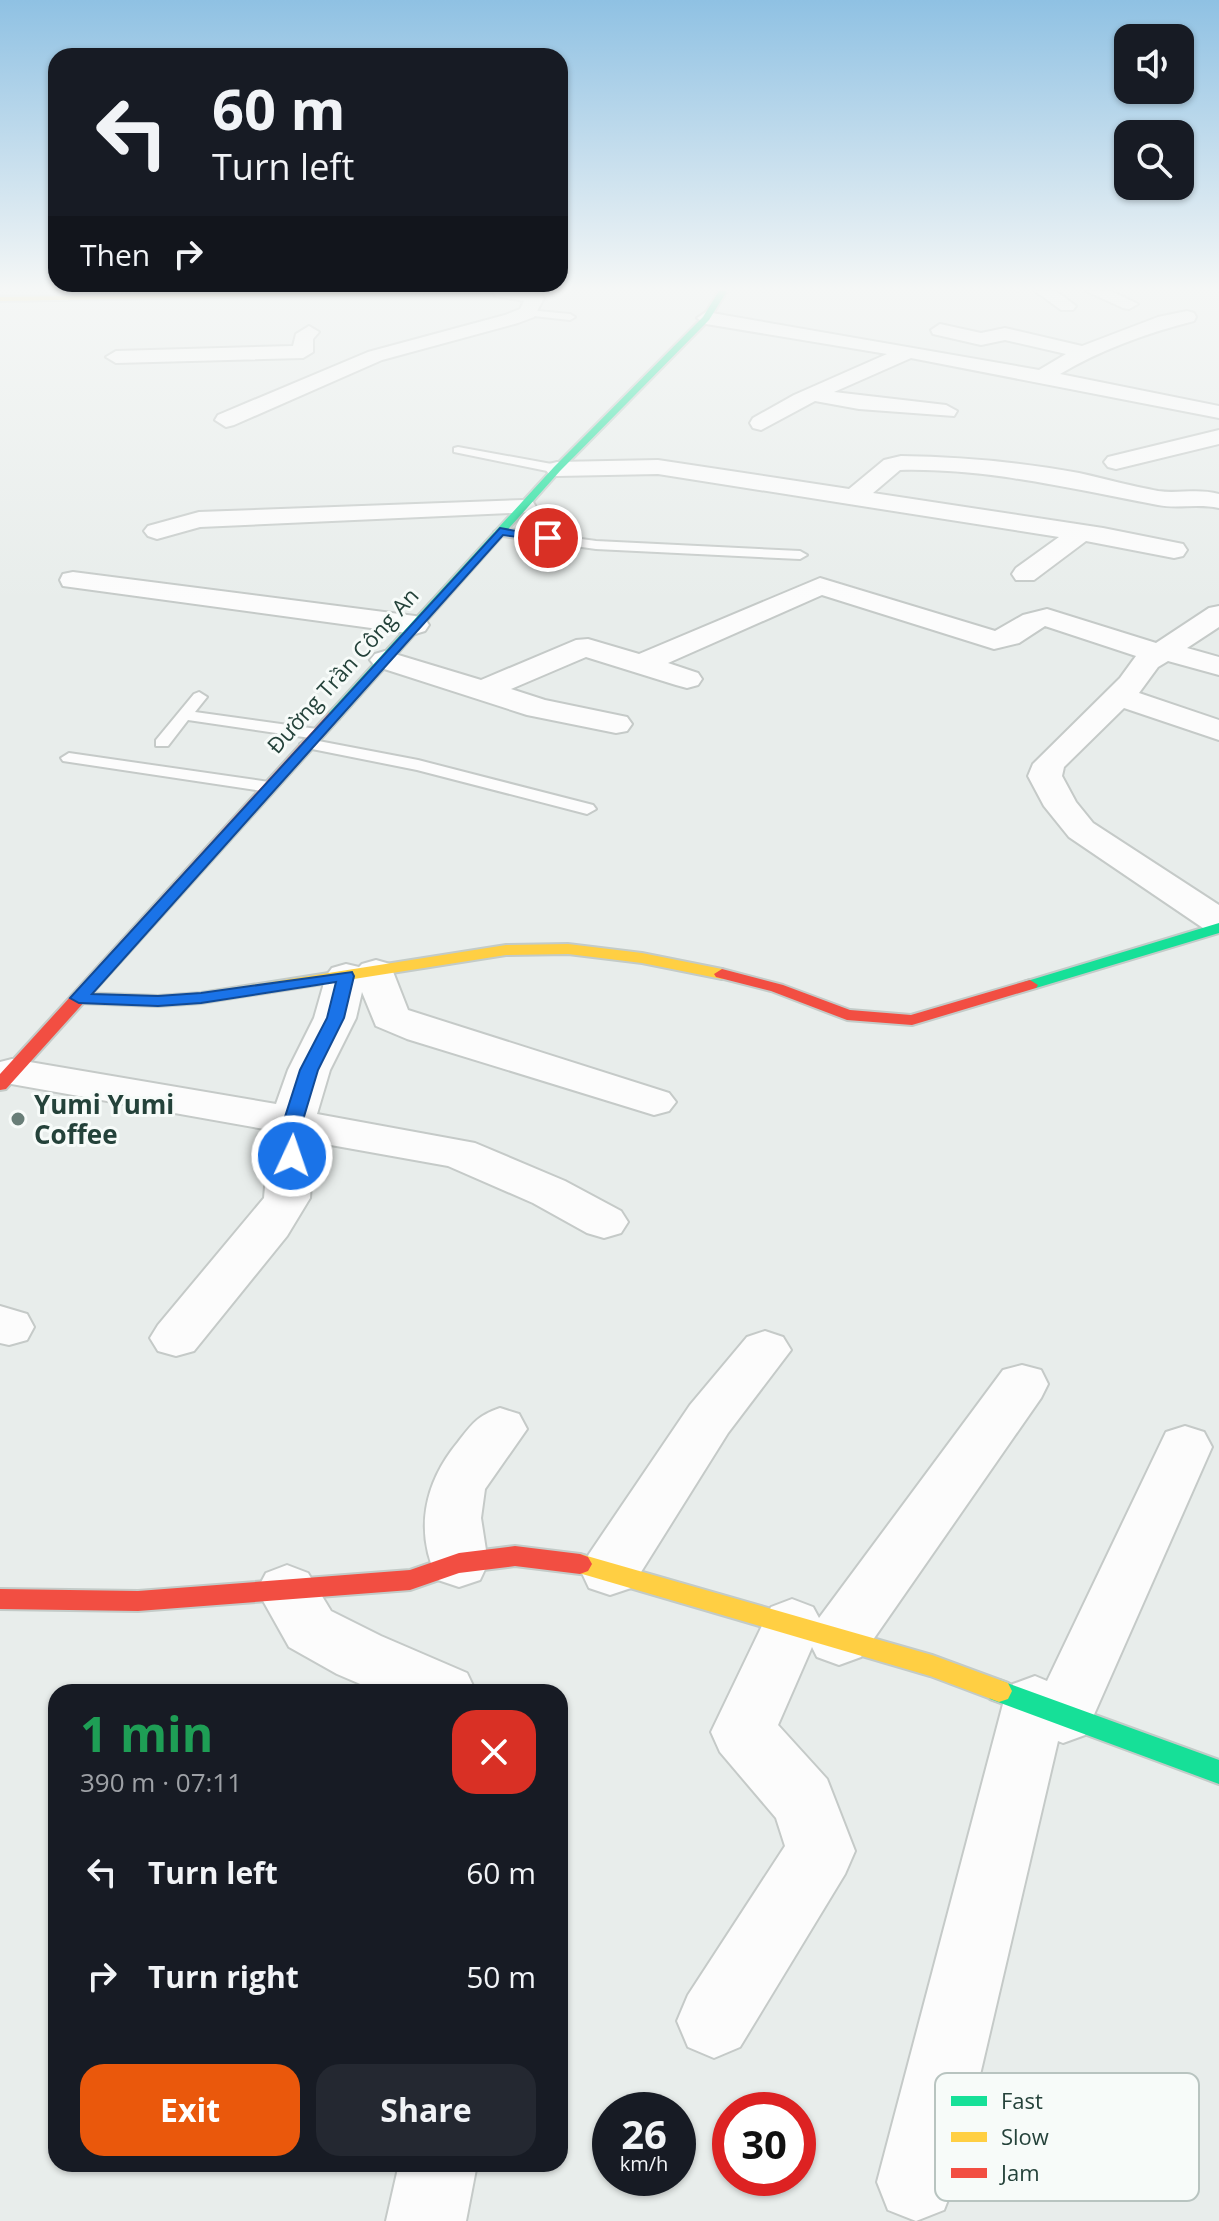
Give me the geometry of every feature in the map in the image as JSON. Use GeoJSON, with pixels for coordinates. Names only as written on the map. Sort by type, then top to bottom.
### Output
{"type":"FeatureCollection","features":[{"type":"Feature","properties":{"kind":"main road","name":"Đường Trần Công An"},"geometry":{"type":"LineString","coordinates":[[6,1078],[557,469],[630,395]]}},
{"type":"Feature","properties":{"kind":"main road"},"geometry":{"type":"LineString","coordinates":[[79,998],[158,1001],[201,998],[506,950],[568,949],[642,958],[727,975],[777,988],[847,1015],[912,1020],[1219,928]]}},
{"type":"Feature","properties":{"kind":"main road"},"geometry":{"type":"LineString","coordinates":[[0,1599],[138,1601],[410,1580],[459,1563],[515,1556],[590,1565],[932,1666],[1219,1772]]}},
{"type":"Feature","properties":{"kind":"street"},"geometry":{"type":"LineString","coordinates":[[226,420],[278,395]]}},
{"type":"Feature","properties":{"kind":"street"},"geometry":{"type":"LineString","coordinates":[[761,423],[811,395]]}},
{"type":"Feature","properties":{"kind":"street"},"geometry":{"type":"LineString","coordinates":[[815,395],[859,403],[946,411]]}},
{"type":"Feature","properties":{"kind":"street"},"geometry":{"type":"LineString","coordinates":[[1069,409],[1089,395]]}},
{"type":"Feature","properties":{"kind":"street"},"geometry":{"type":"LineString","coordinates":[[1136,395],[1219,412]]}},
{"type":"Feature","properties":{"kind":"street"},"geometry":{"type":"LineString","coordinates":[[1116,462],[1219,437]]}},
{"type":"Feature","properties":{"kind":"street"},"geometry":{"type":"LineString","coordinates":[[853,498],[892,465],[901,463],[954,464],[1022,472],[1077,480],[1152,498],[1204,497],[1219,501]]}},
{"type":"Feature","properties":{"kind":"street"},"geometry":{"type":"LineString","coordinates":[[557,469],[658,467],[1103,536],[1174,550]]}},
{"type":"Feature","properties":{"kind":"street"},"geometry":{"type":"LineString","coordinates":[[157,531],[199,520],[524,507]]}},
{"type":"Feature","properties":{"kind":"street"},"geometry":{"type":"LineString","coordinates":[[1025,574],[1079,534]]}},
{"type":"Feature","properties":{"kind":"street"},"geometry":{"type":"LineString","coordinates":[[73,580],[415,625]]}},
{"type":"Feature","properties":{"kind":"street"},"geometry":{"type":"LineString","coordinates":[[640,665],[820,586],[994,640],[1004,640],[1038,617],[1047,617],[1219,666]]}},
{"type":"Feature","properties":{"kind":"street"},"geometry":{"type":"LineString","coordinates":[[1219,614],[1206,634],[1162,652],[1139,669],[1124,690],[1049,764],[1045,776],[1061,806],[1081,830],[1219,922]]}},
{"type":"Feature","properties":{"kind":"street"},"geometry":{"type":"LineString","coordinates":[[483,690],[582,647],[687,679]]}},
{"type":"Feature","properties":{"kind":"street"},"geometry":{"type":"LineString","coordinates":[[385,660],[538,708],[616,724]]}},
{"type":"Feature","properties":{"kind":"street"},"geometry":{"type":"LineString","coordinates":[[1124,690],[1219,709]]}},
{"type":"Feature","properties":{"kind":"street"},"geometry":{"type":"LineString","coordinates":[[1124,690],[1219,730]]}},
{"type":"Feature","properties":{"kind":"street"},"geometry":{"type":"LineString","coordinates":[[176,1338],[270,1225],[287,1198],[293,1120],[309,1070],[361,974],[390,1017],[422,1030],[654,1102]]}},
{"type":"Feature","properties":{"kind":"street"},"geometry":{"type":"LineString","coordinates":[[6,1078],[293,1120],[326,1131],[459,1153],[549,1192],[604,1222]]}},
{"type":"Feature","properties":{"kind":"street"},"geometry":{"type":"LineString","coordinates":[[610,1571],[709,1419],[765,1350]]}},
{"type":"Feature","properties":{"kind":"street"},"geometry":{"type":"LineString","coordinates":[[714,2021],[821,1851],[804,1801],[743,1732],[816,1632],[1022,1384]]}},
{"type":"Feature","properties":{"kind":"street"},"geometry":{"type":"LineString","coordinates":[[459,1563],[450,1516],[457,1482],[500,1429]]}},
{"type":"Feature","properties":{"kind":"street"},"geometry":{"type":"LineString","coordinates":[[947,2073],[1049,1709],[1185,1447]]}},
{"type":"Feature","properties":{"kind":"street"},"geometry":{"type":"LineString","coordinates":[[287,1590],[310,1629],[359,1655],[426,1684]]}},
{"type":"Feature","properties":{"kind":"street"},"geometry":{"type":"LineString","coordinates":[[916,2182],[935,2114]]}},
{"type":"Feature","properties":{"kind":"street"},"geometry":{"type":"LineString","coordinates":[[426,2221],[436,2172]]}},
{"type":"Feature","properties":{"kind":"lane"},"geometry":{"type":"LineString","coordinates":[[458,450],[557,469]]}},
{"type":"Feature","properties":{"kind":"lane"},"geometry":{"type":"LineString","coordinates":[[500,532],[596,545],[800,555]]}},
{"type":"Feature","properties":{"kind":"lane"},"geometry":{"type":"LineString","coordinates":[[162,743],[199,697]]}},
{"type":"Feature","properties":{"kind":"lane"},"geometry":{"type":"LineString","coordinates":[[184,715],[312,739],[587,809]]}},
{"type":"Feature","properties":{"kind":"lane"},"geometry":{"type":"LineString","coordinates":[[69,758],[269,787]]}},
{"type":"Feature","properties":{"kind":"traffic: fast"},"geometry":{"type":"LineString","coordinates":[[334,716],[557,469],[630,395]]}},
{"type":"Feature","properties":{"kind":"traffic: fast"},"geometry":{"type":"LineString","coordinates":[[1030,985],[1219,928]]}},
{"type":"Feature","properties":{"kind":"traffic: fast"},"geometry":{"type":"LineString","coordinates":[[999,1691],[1219,1772]]}},
{"type":"Feature","properties":{"kind":"traffic: slow"},"geometry":{"type":"LineString","coordinates":[[79,998],[158,1001],[201,998],[506,950],[568,949],[642,958],[722,974]]}},
{"type":"Feature","properties":{"kind":"traffic: slow"},"geometry":{"type":"LineString","coordinates":[[580,1564],[932,1666],[999,1691]]}},
{"type":"Feature","properties":{"kind":"traffic: jam"},"geometry":{"type":"LineString","coordinates":[[0,1085],[334,716]]}},
{"type":"Feature","properties":{"kind":"traffic: jam"},"geometry":{"type":"LineString","coordinates":[[722,974],[777,988],[847,1015],[912,1020],[1030,985]]}},
{"type":"Feature","properties":{"kind":"traffic: jam"},"geometry":{"type":"LineString","coordinates":[[0,1599],[138,1601],[410,1580],[459,1563],[515,1556],[580,1564]]}},
{"type":"Feature","properties":{"kind":"place","name":"Yumi Yumi Coffee"},"geometry":{"type":"Point","coordinates":[18,1119]}},
{"type":"Feature","properties":{"kind":"route"},"geometry":{"type":"LineString","coordinates":[[292,1156],[293,1120],[309,1070],[335,1018],[346,976],[201,998],[158,1001],[79,998],[500,532],[548,538]]}}]}
